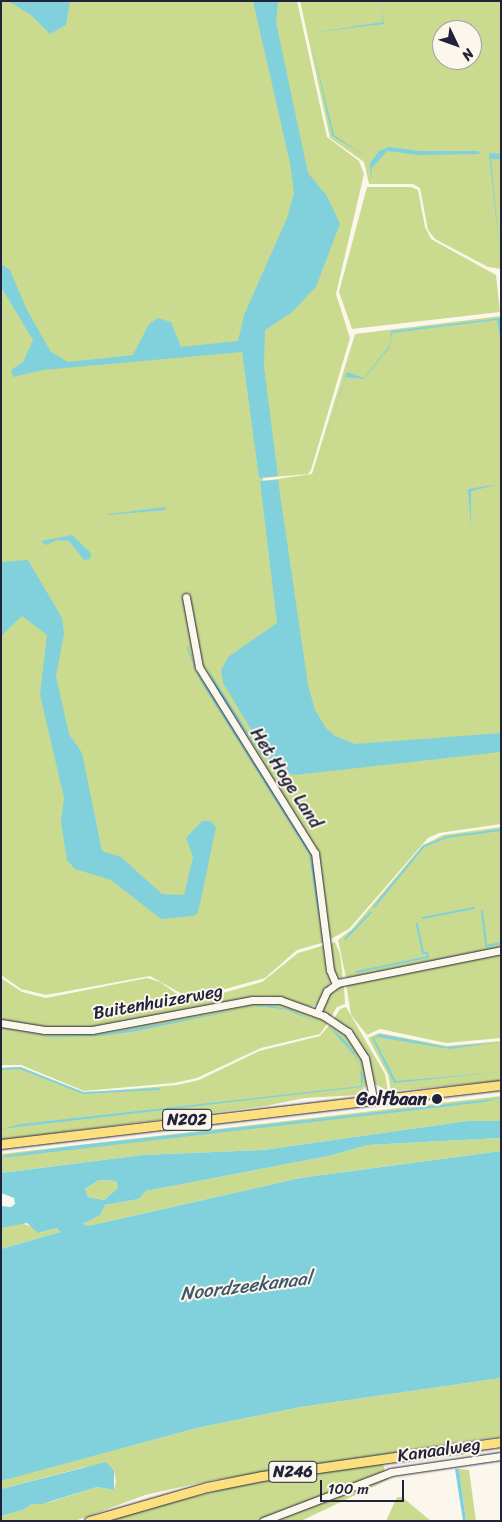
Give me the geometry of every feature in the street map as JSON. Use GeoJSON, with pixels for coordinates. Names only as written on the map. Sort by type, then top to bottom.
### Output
{"type":"FeatureCollection","features":[{"type":"Feature","properties":{"kind":"main road","name":"N202"},"geometry":{"type":"LineString","coordinates":[[1,1144],[373,1098],[501,1085]]}},
{"type":"Feature","properties":{"kind":"main road","name":"N246"},"geometry":{"type":"LineString","coordinates":[[89,1521],[122,1509],[244,1480],[501,1442]]}},
{"type":"Feature","properties":{"kind":"street","name":"Het Hoge Land"},"geometry":{"type":"LineString","coordinates":[[186,597],[199,667],[315,853],[330,970],[336,984]]}},
{"type":"Feature","properties":{"kind":"street"},"geometry":{"type":"LineString","coordinates":[[317,1013],[327,992],[336,984],[501,950]]}},
{"type":"Feature","properties":{"kind":"street","name":"Buitenhuizerweg"},"geometry":{"type":"LineString","coordinates":[[1,1023],[57,1030],[101,1029],[260,999],[287,1001],[317,1013],[343,1028],[358,1045],[367,1065],[373,1098]]}},
{"type":"Feature","properties":{"kind":"street","name":"Kanaalweg"},"geometry":{"type":"LineString","coordinates":[[268,1520],[391,1472],[501,1456]]}},
{"type":"Feature","properties":{"kind":"green space"},"geometry":{"type":"Polygon","coordinates":[[[1,1],[297,1],[327,137],[359,161],[364,174],[336,294],[350,338],[311,470],[308,474],[263,478],[263,481],[312,474],[355,334],[501,316],[501,824],[439,833],[428,838],[349,929],[329,940],[317,852],[204,672],[186,614],[195,665],[313,854],[325,942],[297,950],[265,978],[200,996],[184,995],[150,976],[46,995],[21,989],[1,975],[1,1]]]}},
{"type":"Feature","properties":{"kind":"green space"},"geometry":{"type":"Polygon","coordinates":[[[300,1],[501,1],[501,269],[488,267],[435,239],[428,230],[420,188],[413,184],[369,184],[364,162],[330,138],[300,1]]]}},
{"type":"Feature","properties":{"kind":"green space"},"geometry":{"type":"Polygon","coordinates":[[[367,187],[411,187],[418,190],[425,227],[431,239],[496,275],[500,312],[352,329],[339,292],[367,187]]]}},
{"type":"Feature","properties":{"kind":"green space"},"geometry":{"type":"Polygon","coordinates":[[[501,827],[501,948],[346,978],[338,940],[352,929],[422,846],[443,835],[501,827]]]}},
{"type":"Feature","properties":{"kind":"green space"},"geometry":{"type":"Polygon","coordinates":[[[335,942],[340,954],[343,979],[334,974],[330,944],[335,942]]]}},
{"type":"Feature","properties":{"kind":"green space"},"geometry":{"type":"Polygon","coordinates":[[[325,945],[331,981],[317,1004],[312,1007],[267,996],[95,1027],[46,1027],[1,1021],[1,978],[22,992],[46,998],[147,978],[160,982],[184,999],[197,1000],[262,982],[298,953],[325,945]]]}},
{"type":"Feature","properties":{"kind":"green space"},"geometry":{"type":"Polygon","coordinates":[[[501,953],[501,1038],[446,1043],[380,1029],[367,1035],[351,1015],[346,984],[501,953]]]}},
{"type":"Feature","properties":{"kind":"green space"},"geometry":{"type":"Polygon","coordinates":[[[344,985],[345,1004],[337,1007],[331,1017],[324,1012],[323,1005],[332,991],[344,985]]]}},
{"type":"Feature","properties":{"kind":"green space"},"geometry":{"type":"Polygon","coordinates":[[[274,1001],[300,1008],[328,1023],[320,1034],[261,1048],[197,1078],[174,1083],[84,1091],[21,1065],[1,1065],[1,1025],[98,1032],[242,1004],[274,1001]]]}},
{"type":"Feature","properties":{"kind":"green space"},"geometry":{"type":"Polygon","coordinates":[[[346,1007],[385,1074],[388,1091],[375,1084],[367,1057],[357,1039],[334,1019],[340,1009],[346,1007]]]}},
{"type":"Feature","properties":{"kind":"green space"},"geometry":{"type":"Polygon","coordinates":[[[331,1023],[347,1035],[362,1057],[367,1085],[358,1095],[305,1098],[265,1106],[1,1140],[1,1068],[21,1067],[83,1093],[177,1085],[199,1080],[259,1051],[320,1036],[331,1023]]]}},
{"type":"Feature","properties":{"kind":"green space"},"geometry":{"type":"Polygon","coordinates":[[[379,1033],[447,1046],[501,1041],[501,1081],[391,1091],[388,1075],[368,1038],[379,1033]]]}},
{"type":"Feature","properties":{"kind":"green space"},"geometry":{"type":"Polygon","coordinates":[[[501,1096],[501,1121],[467,1121],[263,1150],[142,1155],[1,1173],[1,1154],[501,1096]]]}},
{"type":"Feature","properties":{"kind":"green space"},"geometry":{"type":"Polygon","coordinates":[[[501,1138],[501,1151],[300,1178],[88,1226],[83,1225],[105,1205],[139,1199],[146,1191],[329,1156],[368,1145],[501,1138]]]}},
{"type":"Feature","properties":{"kind":"green space"},"geometry":{"type":"Polygon","coordinates":[[[99,1180],[116,1181],[118,1188],[104,1200],[88,1197],[85,1189],[99,1180]]]}},
{"type":"Feature","properties":{"kind":"green space"},"geometry":{"type":"Polygon","coordinates":[[[21,1223],[36,1228],[39,1233],[57,1228],[60,1232],[1,1249],[1,1228],[21,1223]]]}},
{"type":"Feature","properties":{"kind":"green space"},"geometry":{"type":"Polygon","coordinates":[[[501,1378],[501,1436],[213,1480],[145,1495],[75,1521],[1,1521],[1,1516],[23,1510],[32,1504],[50,1502],[97,1487],[114,1490],[116,1481],[114,1471],[85,1467],[1,1489],[1,1481],[18,1476],[197,1428],[301,1407],[501,1378]]]}},
{"type":"Feature","properties":{"kind":"green space"},"geometry":{"type":"Polygon","coordinates":[[[383,1463],[385,1473],[256,1521],[95,1521],[241,1485],[383,1463]]]}},
{"type":"Feature","properties":{"kind":"green space"},"geometry":{"type":"Polygon","coordinates":[[[459,1469],[469,1470],[476,1521],[466,1521],[459,1469]]]}},
{"type":"Feature","properties":{"kind":"green space"},"geometry":{"type":"Polygon","coordinates":[[[386,1476],[389,1479],[301,1521],[274,1521],[386,1476]]]}},
{"type":"Feature","properties":{"kind":"green space"},"geometry":{"type":"Polygon","coordinates":[[[397,1497],[402,1497],[431,1521],[386,1521],[397,1497]]]}},
{"type":"Feature","properties":{"kind":"water"},"geometry":{"type":"Polygon","coordinates":[[[8,1],[70,1],[66,25],[50,34],[31,15],[8,1]]]}},
{"type":"Feature","properties":{"kind":"water"},"geometry":{"type":"Polygon","coordinates":[[[253,1],[278,1],[276,22],[308,173],[327,196],[340,224],[316,287],[291,313],[265,330],[264,367],[278,476],[259,478],[242,352],[43,370],[13,377],[11,370],[23,362],[33,340],[1,287],[1,264],[10,270],[27,310],[51,352],[68,362],[133,355],[149,324],[158,318],[171,322],[181,347],[238,341],[244,315],[287,218],[294,193],[290,163],[253,1]]]}},
{"type":"Feature","properties":{"kind":"water"},"geometry":{"type":"Polygon","coordinates":[[[381,1],[384,24],[310,33],[383,22],[381,1]]]}},
{"type":"Feature","properties":{"kind":"water"},"geometry":{"type":"Polygon","coordinates":[[[311,40],[334,135],[365,156],[332,136],[311,40]]]}},
{"type":"Feature","properties":{"kind":"water"},"geometry":{"type":"Polygon","coordinates":[[[389,147],[420,151],[478,151],[480,154],[419,155],[387,151],[372,168],[371,181],[370,163],[379,151],[389,147]]]}},
{"type":"Feature","properties":{"kind":"water"},"geometry":{"type":"Polygon","coordinates":[[[489,153],[501,154],[501,159],[491,159],[501,264],[489,153]]]}},
{"type":"Feature","properties":{"kind":"water"},"geometry":{"type":"Polygon","coordinates":[[[500,318],[501,344],[497,320],[392,333],[390,347],[364,379],[346,377],[316,470],[347,372],[364,378],[390,345],[391,331],[500,318]]]}},
{"type":"Feature","properties":{"kind":"water"},"geometry":{"type":"Polygon","coordinates":[[[278,480],[308,685],[315,710],[326,728],[335,736],[355,744],[501,733],[501,752],[295,775],[276,771],[223,683],[221,670],[228,657],[277,623],[260,481],[278,480]]]}},
{"type":"Feature","properties":{"kind":"water"},"geometry":{"type":"Polygon","coordinates":[[[501,484],[471,491],[471,529],[468,489],[501,484]]]}},
{"type":"Feature","properties":{"kind":"water"},"geometry":{"type":"Polygon","coordinates":[[[165,507],[166,510],[108,515],[109,514],[165,507]]]}},
{"type":"Feature","properties":{"kind":"water"},"geometry":{"type":"Polygon","coordinates":[[[72,535],[91,553],[90,559],[84,560],[69,541],[57,540],[46,545],[41,541],[72,535]]]}},
{"type":"Feature","properties":{"kind":"water"},"geometry":{"type":"Polygon","coordinates":[[[28,560],[62,618],[64,634],[56,676],[69,734],[82,753],[102,851],[121,857],[162,894],[184,895],[193,857],[186,838],[202,821],[210,821],[216,827],[197,914],[161,919],[111,880],[75,869],[67,860],[61,822],[64,798],[40,695],[47,635],[22,616],[1,636],[1,562],[28,560]]]}},
{"type":"Feature","properties":{"kind":"water"},"geometry":{"type":"Polygon","coordinates":[[[186,646],[198,674],[308,849],[314,869],[322,936],[309,854],[200,680],[186,646]]]}},
{"type":"Feature","properties":{"kind":"water"},"geometry":{"type":"Polygon","coordinates":[[[207,665],[217,684],[282,785],[219,692],[207,665]]]}},
{"type":"Feature","properties":{"kind":"water"},"geometry":{"type":"Polygon","coordinates":[[[272,1006],[291,1010],[324,1026],[288,1010],[253,1007],[272,1006]]]}},
{"type":"Feature","properties":{"kind":"water"},"geometry":{"type":"Polygon","coordinates":[[[242,1009],[132,1032],[99,1036],[50,1037],[1,1031],[46,1036],[99,1035],[242,1009]]]}},
{"type":"Feature","properties":{"kind":"water"},"geometry":{"type":"Polygon","coordinates":[[[330,1028],[342,1037],[354,1052],[363,1077],[362,1087],[1,1129],[21,1124],[361,1086],[360,1069],[354,1055],[330,1028]]]}},
{"type":"Feature","properties":{"kind":"water"},"geometry":{"type":"Polygon","coordinates":[[[380,1034],[447,1047],[501,1042],[450,1049],[376,1037],[374,1038],[396,1081],[501,1072],[394,1083],[372,1038],[380,1034]]]}},
{"type":"Feature","properties":{"kind":"water"},"geometry":{"type":"Polygon","coordinates":[[[501,1098],[485,1102],[1,1158],[6,1155],[72,1146],[501,1098]]]}},
{"type":"Feature","properties":{"kind":"water","name":"Noordzeekanaal"},"geometry":{"type":"Polygon","coordinates":[[[467,1121],[501,1121],[501,1138],[368,1145],[329,1156],[146,1191],[139,1199],[105,1205],[100,1215],[83,1224],[88,1226],[300,1178],[501,1151],[501,1378],[301,1407],[197,1428],[1,1481],[1,1249],[60,1232],[57,1228],[38,1233],[27,1223],[1,1228],[1,1206],[11,1207],[15,1204],[14,1198],[1,1193],[1,1173],[142,1155],[263,1150],[467,1121]],[[99,1180],[85,1189],[88,1197],[104,1200],[118,1188],[116,1181],[99,1180]]]}},
{"type":"Feature","properties":{"kind":"water"},"geometry":{"type":"Polygon","coordinates":[[[106,1462],[114,1471],[114,1490],[97,1487],[42,1504],[32,1504],[23,1510],[1,1516],[1,1489],[106,1462]]]}},
{"type":"Feature","properties":{"kind":"water"},"geometry":{"type":"Polygon","coordinates":[[[455,1469],[459,1469],[466,1521],[463,1521],[455,1469]]]}},
{"type":"Feature","properties":{"kind":"waterway"},"geometry":{"type":"LineString","coordinates":[[374,907],[424,846],[447,837],[501,830]]}},
{"type":"Feature","properties":{"kind":"waterway"},"geometry":{"type":"LineString","coordinates":[[423,918],[474,908]]}},
{"type":"Feature","properties":{"kind":"waterway"},"geometry":{"type":"LineString","coordinates":[[482,911],[486,946],[501,943]]}},
{"type":"Feature","properties":{"kind":"waterway"},"geometry":{"type":"LineString","coordinates":[[345,939],[371,912]]}},
{"type":"Feature","properties":{"kind":"waterway"},"geometry":{"type":"LineString","coordinates":[[356,972],[428,957],[427,953],[423,953],[417,924]]}},
{"type":"Feature","properties":{"kind":"waterway"},"geometry":{"type":"LineString","coordinates":[[1,1069],[20,1068],[83,1093],[160,1089]]}},
{"type":"Feature","properties":{"kind":"place","name":"Golfbaan"},"geometry":{"type":"Point","coordinates":[437,1099]}}]}
